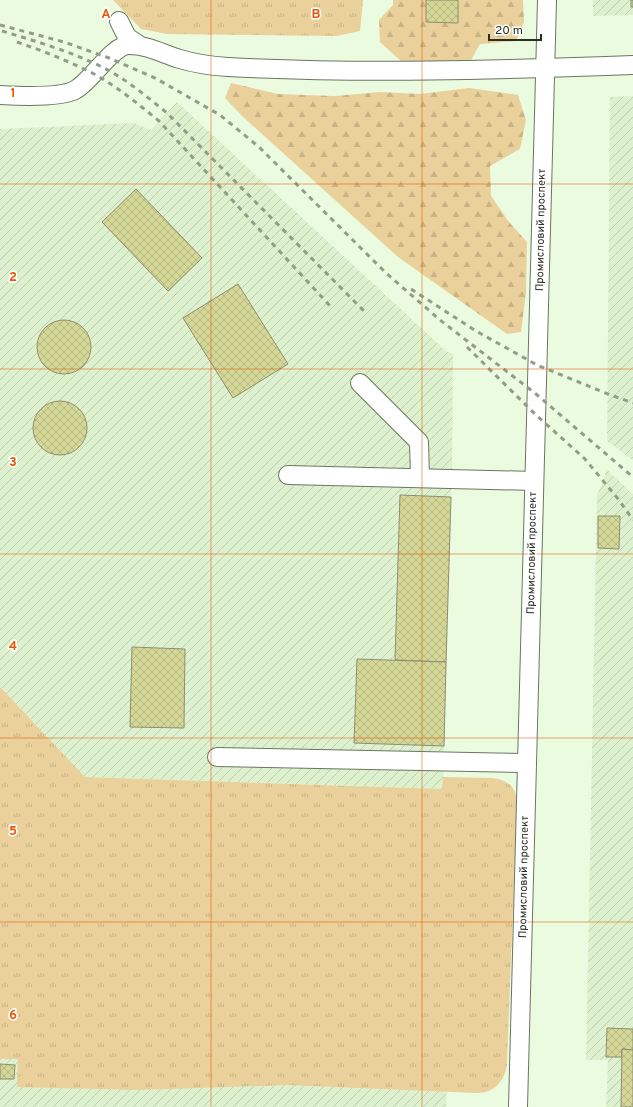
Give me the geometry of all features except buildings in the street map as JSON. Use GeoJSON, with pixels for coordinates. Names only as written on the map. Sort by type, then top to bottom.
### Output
{"type":"FeatureCollection","features":[{"type":"Feature","properties":{"kind":"street","name":"Промисловий проспект"},"geometry":{"type":"LineString","coordinates":[[518,1107],[547,0]]}},
{"type":"Feature","properties":{"kind":"street"},"geometry":{"type":"LineString","coordinates":[[119,21],[127,37],[139,45],[179,59],[212,66],[362,70],[545,68],[633,65]]}},
{"type":"Feature","properties":{"kind":"street"},"geometry":{"type":"LineString","coordinates":[[0,95],[35,96],[75,91],[94,74],[116,50],[127,45],[139,45]]}},
{"type":"Feature","properties":{"kind":"street"},"geometry":{"type":"LineString","coordinates":[[360,383],[419,442],[420,478]]}},
{"type":"Feature","properties":{"kind":"street"},"geometry":{"type":"LineString","coordinates":[[288,475],[534,481]]}},
{"type":"Feature","properties":{"kind":"street"},"geometry":{"type":"LineString","coordinates":[[217,757],[527,763]]}},
{"type":"Feature","properties":{"kind":"shaded area"},"geometry":{"type":"Polygon","coordinates":[[[593,0],[633,0],[633,15],[593,16],[593,0]]]}},
{"type":"Feature","properties":{"kind":"shaded area"},"geometry":{"type":"Polygon","coordinates":[[[633,96],[633,460],[607,441],[610,97],[633,96]]]}},
{"type":"Feature","properties":{"kind":"shaded area"},"geometry":{"type":"Polygon","coordinates":[[[177,102],[446,351],[453,354],[452,479],[443,789],[85,777],[0,687],[0,129],[134,123],[151,130],[177,102]]]}},
{"type":"Feature","properties":{"kind":"shaded area"},"geometry":{"type":"Polygon","coordinates":[[[607,470],[633,494],[633,1107],[606,1107],[608,1060],[586,1060],[597,496],[607,470]]]}},
{"type":"Feature","properties":{"kind":"shaded area"},"geometry":{"type":"Polygon","coordinates":[[[0,987],[447,1083],[446,1107],[0,1107],[0,987]]]}},
{"type":"Feature","properties":{"kind":"green space"},"geometry":{"type":"Polygon","coordinates":[[[113,0],[363,0],[360,31],[336,36],[167,34],[141,29],[113,0]]]}},
{"type":"Feature","properties":{"kind":"green space"},"geometry":{"type":"Polygon","coordinates":[[[393,0],[523,0],[524,22],[516,41],[480,44],[471,60],[402,62],[380,42],[379,20],[393,5],[393,0]]]}},
{"type":"Feature","properties":{"kind":"green space"},"geometry":{"type":"Polygon","coordinates":[[[231,83],[278,94],[335,96],[380,92],[420,94],[469,88],[518,95],[526,120],[520,149],[490,166],[491,196],[509,222],[527,242],[526,292],[521,332],[507,334],[398,257],[242,116],[225,98],[231,83]]]}},
{"type":"Feature","properties":{"kind":"green space"},"geometry":{"type":"Polygon","coordinates":[[[0,687],[85,777],[442,789],[443,777],[493,778],[510,784],[517,800],[507,1064],[504,1076],[498,1085],[489,1091],[477,1093],[288,1085],[139,1090],[17,1087],[18,1059],[0,1059],[0,687]]]}},
{"type":"Feature","properties":{"kind":"railway"},"geometry":{"type":"LineString","coordinates":[[0,25],[64,42],[109,58],[155,78],[220,115],[259,147],[386,273],[440,320],[536,394],[633,477]]}},
{"type":"Feature","properties":{"kind":"railway"},"geometry":{"type":"LineString","coordinates":[[2,31],[52,47],[100,66],[118,76],[143,94],[167,113],[364,311]]}},
{"type":"Feature","properties":{"kind":"railway"},"geometry":{"type":"LineString","coordinates":[[17,42],[56,56],[103,79],[120,90],[159,121],[332,308]]}},
{"type":"Feature","properties":{"kind":"railway"},"geometry":{"type":"LineString","coordinates":[[411,289],[476,331],[537,365],[633,403]]}},
{"type":"Feature","properties":{"kind":"railway"},"geometry":{"type":"LineString","coordinates":[[467,347],[536,415],[585,459],[619,500],[633,520]]}}]}
